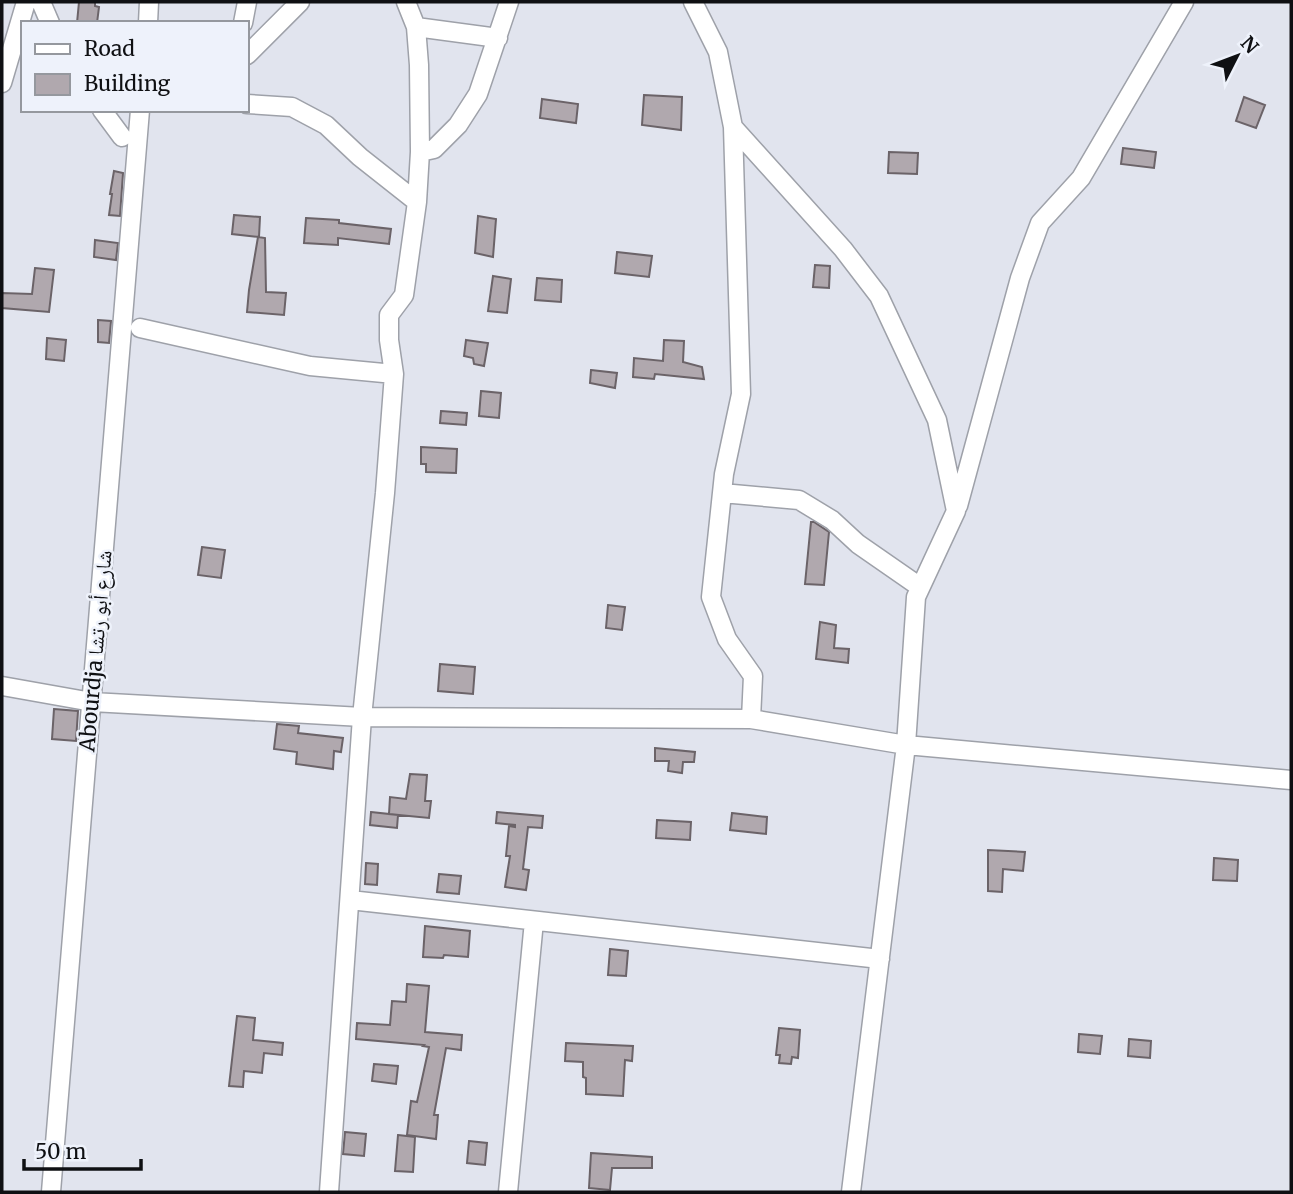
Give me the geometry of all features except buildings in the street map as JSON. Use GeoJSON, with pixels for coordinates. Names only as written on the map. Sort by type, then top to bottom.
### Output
{"type":"FeatureCollection","features":[{"type":"Feature","properties":{"kind":"street"},"geometry":{"type":"LineString","coordinates":[[2,83],[26,2]]}},
{"type":"Feature","properties":{"kind":"street"},"geometry":{"type":"LineString","coordinates":[[41,2],[49,21]]}},
{"type":"Feature","properties":{"kind":"street"},"geometry":{"type":"LineString","coordinates":[[148,21],[149,2]]}},
{"type":"Feature","properties":{"kind":"street"},"geometry":{"type":"LineString","coordinates":[[243,21],[247,2]]}},
{"type":"Feature","properties":{"kind":"street"},"geometry":{"type":"LineString","coordinates":[[248,54],[300,2]]}},
{"type":"Feature","properties":{"kind":"street"},"geometry":{"type":"LineString","coordinates":[[330,1192],[362,717],[394,374],[389,340],[389,314],[404,295],[418,201],[419,65],[416,27],[406,2]]}},
{"type":"Feature","properties":{"kind":"street"},"geometry":{"type":"LineString","coordinates":[[420,152],[434,149],[458,125],[478,94],[509,2]]}},
{"type":"Feature","properties":{"kind":"street"},"geometry":{"type":"LineString","coordinates":[[693,2],[718,51],[733,127],[741,394],[724,474],[711,597],[727,639],[753,676],[751,719]]}},
{"type":"Feature","properties":{"kind":"street"},"geometry":{"type":"LineString","coordinates":[[851,1192],[906,745],[916,597],[956,511],[1020,278],[1041,223],[1081,178],[1184,2]]}},
{"type":"Feature","properties":{"kind":"street"},"geometry":{"type":"LineString","coordinates":[[416,27],[498,38]]}},
{"type":"Feature","properties":{"kind":"street"},"geometry":{"type":"LineString","coordinates":[[248,104],[292,107],[326,125],[360,157],[418,201]]}},
{"type":"Feature","properties":{"kind":"street"},"geometry":{"type":"LineString","coordinates":[[103,112],[122,137]]}},
{"type":"Feature","properties":{"kind":"street","name":"Abourdja شارع أبو رتشا"},"geometry":{"type":"LineString","coordinates":[[51,1192],[141,112]]}},
{"type":"Feature","properties":{"kind":"street"},"geometry":{"type":"LineString","coordinates":[[733,127],[843,249],[879,296],[937,420],[956,511]]}},
{"type":"Feature","properties":{"kind":"street"},"geometry":{"type":"LineString","coordinates":[[140,328],[310,366],[394,374]]}},
{"type":"Feature","properties":{"kind":"street"},"geometry":{"type":"LineString","coordinates":[[722,493],[799,500],[832,520],[858,544],[920,587]]}},
{"type":"Feature","properties":{"kind":"street"},"geometry":{"type":"LineString","coordinates":[[2,686],[92,702],[362,717],[751,719],[906,745],[1291,780]]}},
{"type":"Feature","properties":{"kind":"street"},"geometry":{"type":"LineString","coordinates":[[1266,778],[1291,788]]}},
{"type":"Feature","properties":{"kind":"street"},"geometry":{"type":"LineString","coordinates":[[350,900],[880,959]]}},
{"type":"Feature","properties":{"kind":"street"},"geometry":{"type":"LineString","coordinates":[[508,1192],[534,920]]}}]}
